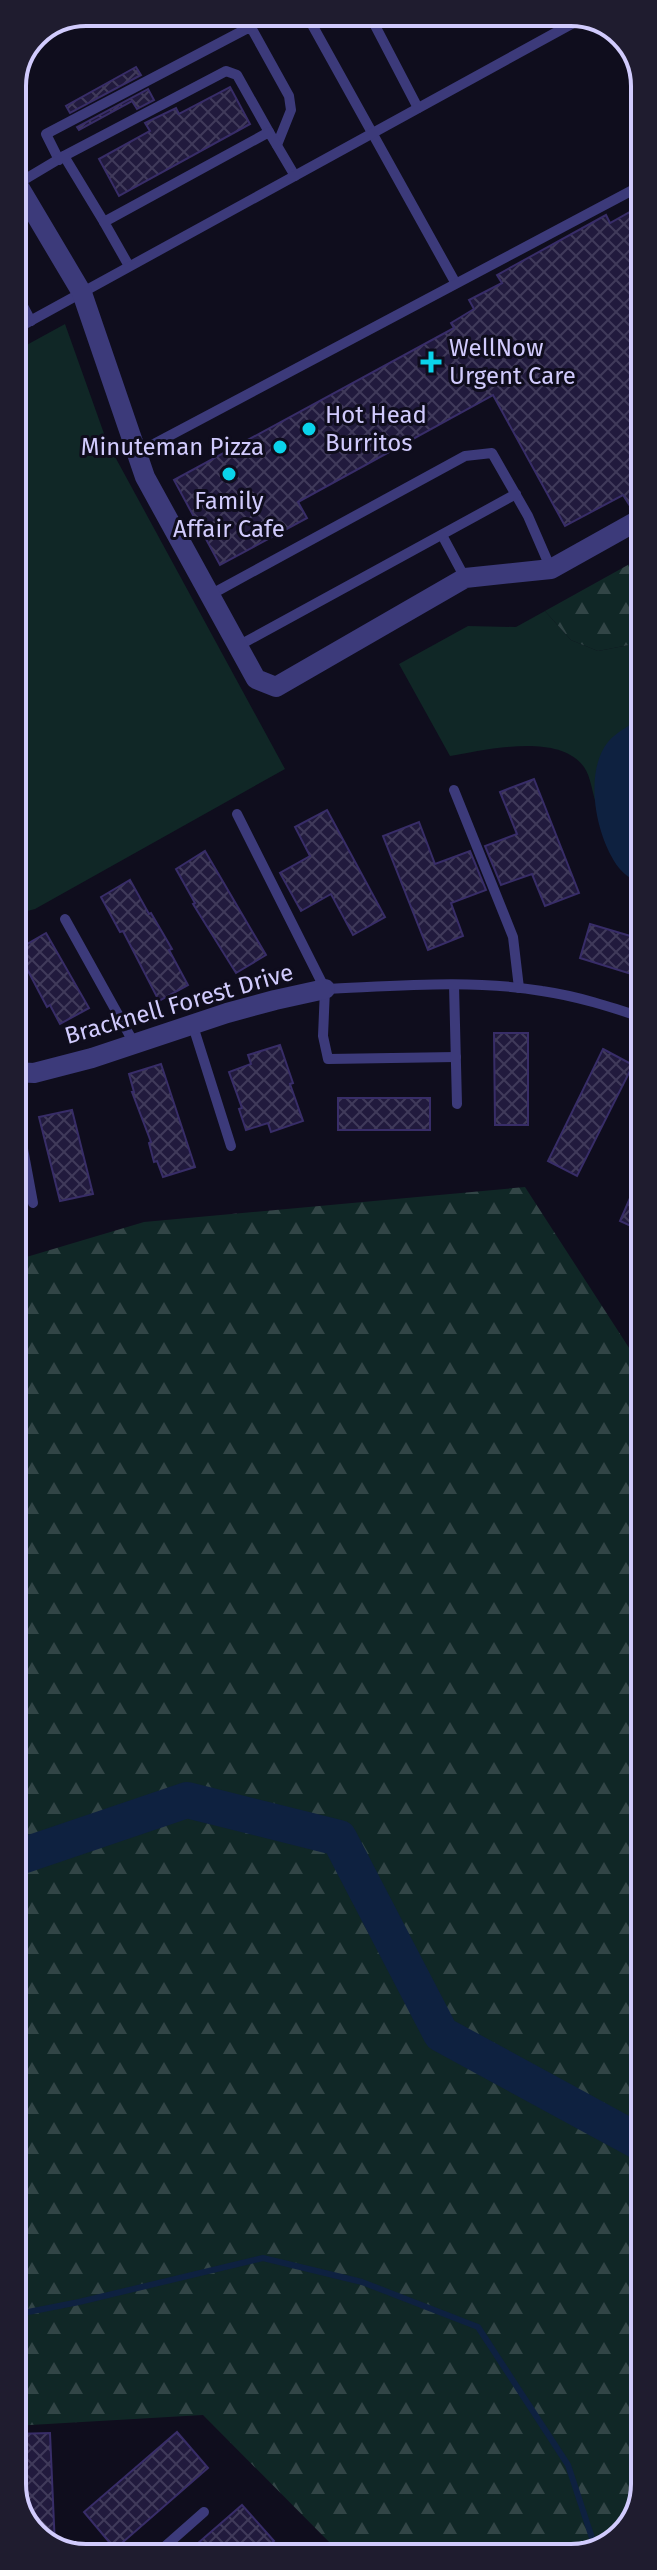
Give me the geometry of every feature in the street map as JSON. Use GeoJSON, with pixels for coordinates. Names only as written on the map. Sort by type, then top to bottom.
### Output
{"type":"FeatureCollection","features":[{"type":"Feature","properties":{"kind":"street"},"geometry":{"type":"LineString","coordinates":[[26,199],[82,293],[145,477],[256,679],[276,687],[465,578],[551,569],[631,524]]}},
{"type":"Feature","properties":{"kind":"street","name":"Bracknell Forest Drive"},"geometry":{"type":"LineString","coordinates":[[26,1073],[135,1045],[275,1000],[325,989]]}},
{"type":"Feature","properties":{"kind":"lane"},"geometry":{"type":"LineString","coordinates":[[313,26],[455,282]]}},
{"type":"Feature","properties":{"kind":"lane"},"geometry":{"type":"LineString","coordinates":[[375,26],[418,108]]}},
{"type":"Feature","properties":{"kind":"lane"},"geometry":{"type":"LineString","coordinates":[[26,324],[568,26]]}},
{"type":"Feature","properties":{"kind":"lane"},"geometry":{"type":"LineString","coordinates":[[129,266],[46,134],[248,28],[253,31],[289,96],[291,110],[277,145]]}},
{"type":"Feature","properties":{"kind":"lane"},"geometry":{"type":"LineString","coordinates":[[26,175],[226,71],[237,75],[295,176]]}},
{"type":"Feature","properties":{"kind":"lane"},"geometry":{"type":"LineString","coordinates":[[104,222],[269,132]]}},
{"type":"Feature","properties":{"kind":"lane"},"geometry":{"type":"LineString","coordinates":[[137,453],[631,191]]}},
{"type":"Feature","properties":{"kind":"lane"},"geometry":{"type":"LineString","coordinates":[[26,312],[31,321]]}},
{"type":"Feature","properties":{"kind":"lane"},"geometry":{"type":"LineString","coordinates":[[210,595],[465,456],[492,453],[528,516],[551,569]]}},
{"type":"Feature","properties":{"kind":"lane"},"geometry":{"type":"LineString","coordinates":[[238,646],[516,494]]}},
{"type":"Feature","properties":{"kind":"lane"},"geometry":{"type":"LineString","coordinates":[[442,535],[465,578]]}},
{"type":"Feature","properties":{"kind":"lane"},"geometry":{"type":"LineString","coordinates":[[454,790],[513,937],[519,988]]}},
{"type":"Feature","properties":{"kind":"lane"},"geometry":{"type":"LineString","coordinates":[[237,814],[325,989],[323,1036],[328,1059],[456,1057]]}},
{"type":"Feature","properties":{"kind":"lane"},"geometry":{"type":"LineString","coordinates":[[65,919],[135,1045]]}},
{"type":"Feature","properties":{"kind":"lane"},"geometry":{"type":"LineString","coordinates":[[454,985],[457,1104]]}},
{"type":"Feature","properties":{"kind":"lane","name":"Bracknell Forest Drive"},"geometry":{"type":"LineString","coordinates":[[325,989],[454,985],[519,988],[604,1005],[631,1014]]}},
{"type":"Feature","properties":{"kind":"lane"},"geometry":{"type":"LineString","coordinates":[[193,1026],[231,1146]]}},
{"type":"Feature","properties":{"kind":"lane"},"geometry":{"type":"LineString","coordinates":[[26,1165],[33,1203]]}},
{"type":"Feature","properties":{"kind":"lane"},"geometry":{"type":"LineString","coordinates":[[168,2544],[204,2512]]}},
{"type":"Feature","properties":{"kind":"green space"},"geometry":{"type":"Polygon","coordinates":[[[65,324],[107,442],[285,769],[26,911],[26,345],[65,324]]]}},
{"type":"Feature","properties":{"kind":"green space"},"geometry":{"type":"Polygon","coordinates":[[[631,563],[631,645],[598,651],[571,640],[545,611],[631,563]]]}},
{"type":"Feature","properties":{"kind":"green space"},"geometry":{"type":"Polygon","coordinates":[[[545,611],[571,640],[598,651],[631,645],[631,726],[610,743],[599,760],[596,803],[584,767],[573,756],[558,750],[521,746],[450,756],[399,664],[468,626],[516,627],[545,611]]]}},
{"type":"Feature","properties":{"kind":"green space"},"geometry":{"type":"Polygon","coordinates":[[[525,1187],[631,1351],[631,2484],[623,2514],[610,2529],[590,2541],[570,2544],[331,2544],[203,2415],[26,2425],[26,1257],[144,1222],[525,1187]]]}},
{"type":"Feature","properties":{"kind":"water"},"geometry":{"type":"Polygon","coordinates":[[[631,724],[631,879],[621,871],[604,840],[594,788],[600,755],[620,731],[631,724]]]}},
{"type":"Feature","properties":{"kind":"building"},"geometry":{"type":"Polygon","coordinates":[[[136,67],[141,75],[70,113],[66,106],[136,67]]]}},
{"type":"Feature","properties":{"kind":"building"},"geometry":{"type":"Polygon","coordinates":[[[230,87],[250,124],[119,196],[99,159],[150,131],[145,123],[176,108],[179,114],[230,87]]]}},
{"type":"Feature","properties":{"kind":"building"},"geometry":{"type":"Polygon","coordinates":[[[148,89],[154,100],[137,109],[132,101],[79,130],[77,127],[148,89]]]}},
{"type":"Feature","properties":{"kind":"building"},"geometry":{"type":"Polygon","coordinates":[[[631,211],[631,505],[623,495],[565,526],[493,395],[298,502],[307,518],[220,565],[174,480],[454,328],[451,323],[474,309],[469,300],[502,283],[497,275],[606,215],[610,223],[631,211]]]}},
{"type":"Feature","properties":{"kind":"building"},"geometry":{"type":"Polygon","coordinates":[[[534,779],[579,893],[545,906],[532,874],[501,885],[485,846],[517,834],[500,792],[534,779]]]}},
{"type":"Feature","properties":{"kind":"building"},"geometry":{"type":"Polygon","coordinates":[[[327,810],[385,917],[353,935],[331,894],[301,911],[280,873],[310,856],[295,827],[327,810]]]}},
{"type":"Feature","properties":{"kind":"building"},"geometry":{"type":"Polygon","coordinates":[[[419,822],[435,864],[470,851],[486,890],[451,903],[463,936],[428,950],[383,836],[419,822]]]}},
{"type":"Feature","properties":{"kind":"building"},"geometry":{"type":"Polygon","coordinates":[[[205,851],[266,955],[236,973],[193,904],[176,869],[205,851]]]}},
{"type":"Feature","properties":{"kind":"building"},"geometry":{"type":"Polygon","coordinates":[[[130,880],[172,949],[169,950],[188,985],[159,1001],[123,931],[120,932],[101,897],[130,880]]]}},
{"type":"Feature","properties":{"kind":"building"},"geometry":{"type":"Polygon","coordinates":[[[590,924],[631,936],[631,974],[580,958],[590,924]]]}},
{"type":"Feature","properties":{"kind":"building"},"geometry":{"type":"Polygon","coordinates":[[[46,933],[89,1008],[60,1024],[50,1005],[47,1007],[26,967],[26,945],[46,933]]]}},
{"type":"Feature","properties":{"kind":"building"},"geometry":{"type":"Polygon","coordinates":[[[494,1033],[528,1033],[528,1125],[495,1125],[494,1033]]]}},
{"type":"Feature","properties":{"kind":"building"},"geometry":{"type":"Polygon","coordinates":[[[280,1045],[303,1121],[271,1132],[268,1123],[246,1130],[229,1072],[251,1064],[248,1055],[280,1045]]]}},
{"type":"Feature","properties":{"kind":"building"},"geometry":{"type":"Polygon","coordinates":[[[603,1049],[631,1064],[577,1176],[548,1161],[603,1049]]]}},
{"type":"Feature","properties":{"kind":"building"},"geometry":{"type":"Polygon","coordinates":[[[161,1064],[195,1167],[163,1177],[157,1161],[154,1162],[151,1142],[132,1092],[129,1074],[161,1064]]]}},
{"type":"Feature","properties":{"kind":"building"},"geometry":{"type":"Polygon","coordinates":[[[338,1098],[430,1098],[430,1130],[338,1130],[338,1098]]]}},
{"type":"Feature","properties":{"kind":"building"},"geometry":{"type":"Polygon","coordinates":[[[72,1110],[93,1194],[60,1201],[39,1117],[72,1110]]]}},
{"type":"Feature","properties":{"kind":"building"},"geometry":{"type":"Polygon","coordinates":[[[631,1196],[631,1226],[620,1221],[631,1196]]]}},
{"type":"Feature","properties":{"kind":"building"},"geometry":{"type":"Polygon","coordinates":[[[177,2432],[208,2468],[121,2544],[111,2544],[84,2512],[177,2432]]]}},
{"type":"Feature","properties":{"kind":"building"},"geometry":{"type":"Polygon","coordinates":[[[50,2433],[54,2535],[34,2514],[29,2503],[26,2434],[50,2433]]]}},
{"type":"Feature","properties":{"kind":"building"},"geometry":{"type":"Polygon","coordinates":[[[242,2505],[274,2541],[270,2544],[197,2544],[242,2505]]]}},
{"type":"Feature","properties":{"kind":"waterway"},"geometry":{"type":"LineString","coordinates":[[26,1855],[187,1800],[339,1838],[441,2034],[631,2137]]}},
{"type":"Feature","properties":{"kind":"waterway"},"geometry":{"type":"LineString","coordinates":[[26,2312],[263,2258],[362,2282],[478,2327],[568,2465],[593,2540]]}},
{"type":"Feature","properties":{"kind":"place","name":"WellNow Urgent Care"},"geometry":{"type":"Point","coordinates":[431,362]}},
{"type":"Feature","properties":{"kind":"place","name":"Hot Head Burritos"},"geometry":{"type":"Point","coordinates":[309,429]}},
{"type":"Feature","properties":{"kind":"place","name":"Minuteman Pizza"},"geometry":{"type":"Point","coordinates":[280,447]}},
{"type":"Feature","properties":{"kind":"place","name":"Family Affair Cafe"},"geometry":{"type":"Point","coordinates":[229,474]}}]}
